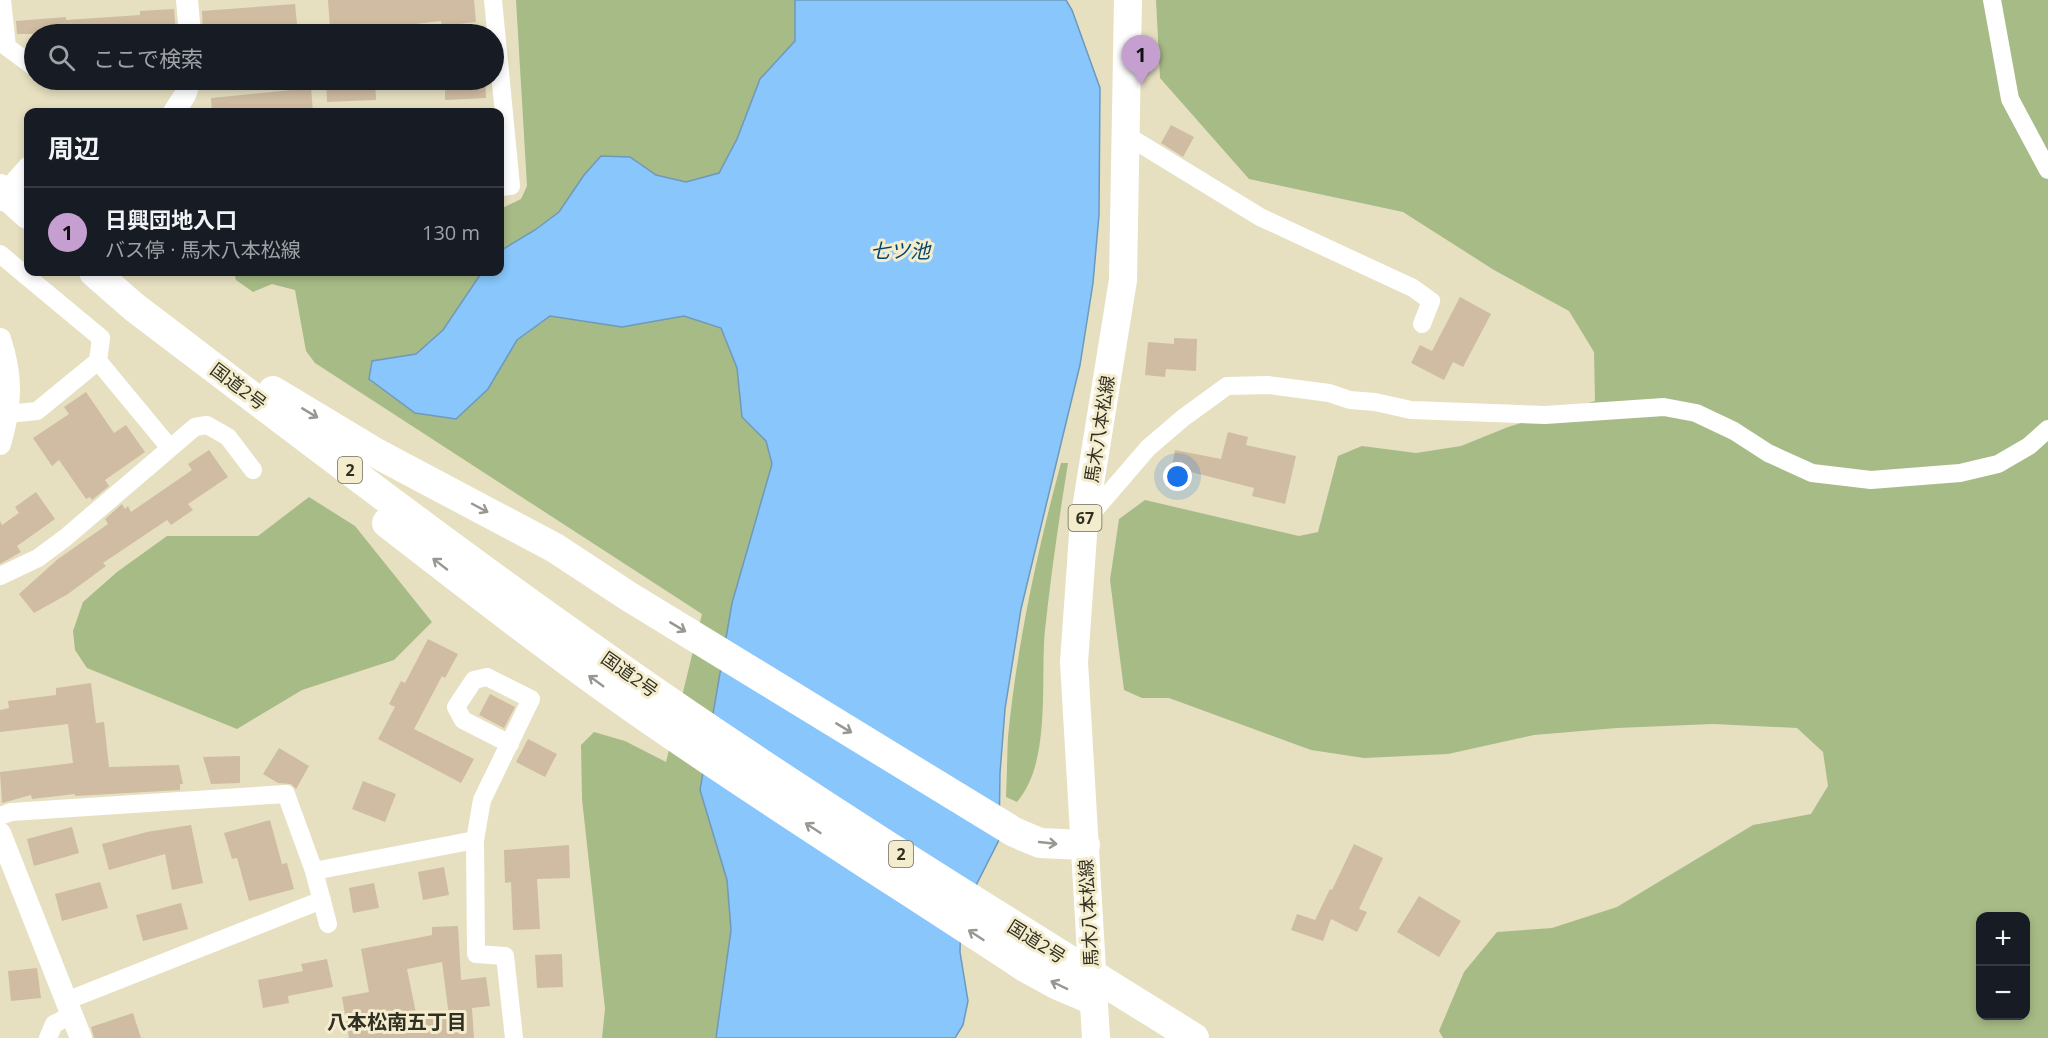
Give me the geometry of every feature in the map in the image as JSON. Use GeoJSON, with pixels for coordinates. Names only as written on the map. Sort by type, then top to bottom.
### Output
{"type":"FeatureCollection","features":[{"type":"Feature","properties":{"kind":"highway"},"geometry":{"type":"LineString","coordinates":[[0,189],[24,210]]}},
{"type":"Feature","properties":{"kind":"highway","name":"国道2号"},"geometry":{"type":"LineString","coordinates":[[99,276],[134,307],[394,504],[611,662],[756,760],[995,915],[1194,1038]]}},
{"type":"Feature","properties":{"kind":"highway"},"geometry":{"type":"LineString","coordinates":[[134,307],[376,453],[555,548],[628,597],[1014,832],[1040,843],[1085,845]]}},
{"type":"Feature","properties":{"kind":"highway"},"geometry":{"type":"LineString","coordinates":[[134,307],[330,479],[500,611],[644,715],[1025,967],[1093,1000]]}},
{"type":"Feature","properties":{"kind":"main road","name":"馬木八本松線"},"geometry":{"type":"LineString","coordinates":[[1096,1038],[1074,662],[1084,521],[1123,280],[1128,0]]}},
{"type":"Feature","properties":{"kind":"street"},"geometry":{"type":"LineString","coordinates":[[2,0],[7,47],[24,60]]}},
{"type":"Feature","properties":{"kind":"street"},"geometry":{"type":"LineString","coordinates":[[187,0],[189,24]]}},
{"type":"Feature","properties":{"kind":"street"},"geometry":{"type":"LineString","coordinates":[[493,0],[494,24]]}},
{"type":"Feature","properties":{"kind":"street"},"geometry":{"type":"LineString","coordinates":[[1992,0],[2010,99],[2048,170]]}},
{"type":"Feature","properties":{"kind":"street"},"geometry":{"type":"LineString","coordinates":[[176,108],[186,90]]}},
{"type":"Feature","properties":{"kind":"street"},"geometry":{"type":"LineString","coordinates":[[500,90],[502,108]]}},
{"type":"Feature","properties":{"kind":"street"},"geometry":{"type":"LineString","coordinates":[[504,123],[511,186],[504,187]]}},
{"type":"Feature","properties":{"kind":"street"},"geometry":{"type":"LineString","coordinates":[[1126,135],[1260,217],[1413,288],[1431,301],[1422,324]]}},
{"type":"Feature","properties":{"kind":"street"},"geometry":{"type":"LineString","coordinates":[[0,200],[24,173]]}},
{"type":"Feature","properties":{"kind":"street"},"geometry":{"type":"LineString","coordinates":[[0,254],[24,274]]}},
{"type":"Feature","properties":{"kind":"street"},"geometry":{"type":"LineString","coordinates":[[8,414],[37,411],[98,361],[101,338],[26,276]]}},
{"type":"Feature","properties":{"kind":"street"},"geometry":{"type":"LineString","coordinates":[[0,339],[6,357],[10,383],[8,414],[0,444]]}},
{"type":"Feature","properties":{"kind":"street"},"geometry":{"type":"LineString","coordinates":[[98,361],[170,448]]}},
{"type":"Feature","properties":{"kind":"street"},"geometry":{"type":"LineString","coordinates":[[1084,521],[1148,448],[1183,418],[1227,386],[1278,386],[1329,393],[1350,400],[1375,402],[1411,410],[1545,415],[1664,407],[1696,413],[1734,431],[1768,453],[1812,473],[1871,480],[1960,473],[1998,464],[2029,446],[2048,429]]}},
{"type":"Feature","properties":{"kind":"street"},"geometry":{"type":"LineString","coordinates":[[0,576],[38,558],[65,538],[195,427],[207,424],[228,437],[253,470]]}},
{"type":"Feature","properties":{"kind":"street"},"geometry":{"type":"LineString","coordinates":[[510,744],[482,800],[475,840],[476,954],[505,956],[514,1038]]}},
{"type":"Feature","properties":{"kind":"street"},"geometry":{"type":"LineString","coordinates":[[0,816],[11,812],[286,794],[314,871],[328,924]]}},
{"type":"Feature","properties":{"kind":"street"},"geometry":{"type":"LineString","coordinates":[[0,833],[81,1038]]}},
{"type":"Feature","properties":{"kind":"street"},"geometry":{"type":"LineString","coordinates":[[314,871],[475,840]]}},
{"type":"Feature","properties":{"kind":"street"},"geometry":{"type":"LineString","coordinates":[[48,1038],[54,1024],[69,1008],[322,900]]}},
{"type":"Feature","properties":{"kind":"green space"},"geometry":{"type":"Polygon","coordinates":[[[516,0],[795,0],[795,41],[760,79],[737,139],[719,173],[686,182],[656,175],[630,157],[601,156],[584,175],[560,212],[504,249],[504,207],[521,199],[527,186],[516,0]]]}},
{"type":"Feature","properties":{"kind":"green space"},"geometry":{"type":"Polygon","coordinates":[[[1156,0],[2048,0],[2048,1038],[1443,1038],[1439,1031],[1464,972],[1497,932],[1552,928],[1617,907],[1753,825],[1811,814],[1828,786],[1823,752],[1797,728],[1713,724],[1617,728],[1534,735],[1448,754],[1364,758],[1311,750],[1169,698],[1142,698],[1124,690],[1110,580],[1119,519],[1145,500],[1299,536],[1318,532],[1338,456],[1362,446],[1416,453],[1461,446],[1508,427],[1595,401],[1594,352],[1569,311],[1494,270],[1403,212],[1249,179],[1160,78],[1156,0]]]}},
{"type":"Feature","properties":{"kind":"green space"},"geometry":{"type":"Polygon","coordinates":[[[235,276],[479,276],[443,330],[416,354],[371,362],[369,379],[415,413],[455,419],[488,389],[517,340],[550,316],[622,327],[684,316],[721,328],[737,368],[742,416],[766,441],[772,464],[732,603],[700,790],[727,880],[731,930],[716,1038],[602,1038],[605,1009],[582,799],[581,745],[594,732],[625,741],[666,762],[702,614],[315,363],[306,351],[295,290],[272,284],[253,292],[236,280],[235,276]]]}},
{"type":"Feature","properties":{"kind":"green space"},"geometry":{"type":"Polygon","coordinates":[[[1061,463],[1068,463],[1045,630],[1040,743],[1028,785],[1017,802],[1006,797],[1012,702],[1029,599],[1061,463]]]}},
{"type":"Feature","properties":{"kind":"green space"},"geometry":{"type":"Polygon","coordinates":[[[309,497],[355,526],[432,622],[394,660],[302,690],[237,729],[87,668],[75,650],[73,631],[83,602],[117,572],[167,536],[258,536],[309,497]]]}},
{"type":"Feature","properties":{"kind":"water","name":"七ツ池"},"geometry":{"type":"Polygon","coordinates":[[[795,0],[1066,0],[1072,10],[1100,88],[1099,215],[1093,283],[1080,365],[1021,609],[1005,709],[1000,773],[999,840],[961,915],[960,952],[968,1001],[963,1025],[955,1038],[716,1038],[731,930],[727,880],[700,790],[732,603],[772,464],[766,441],[742,417],[737,368],[721,328],[684,316],[622,327],[550,316],[517,340],[488,389],[456,419],[415,413],[369,379],[372,361],[416,354],[443,330],[479,276],[504,276],[504,249],[559,212],[584,175],[601,156],[630,157],[656,175],[686,182],[719,173],[737,139],[760,79],[795,41],[795,0]]]}},
{"type":"Feature","properties":{"kind":"building"},"geometry":{"type":"Polygon","coordinates":[[[328,0],[474,0],[476,22],[459,24],[442,24],[441,21],[416,24],[330,24],[328,0]]]}},
{"type":"Feature","properties":{"kind":"building"},"geometry":{"type":"Polygon","coordinates":[[[295,4],[297,24],[203,24],[202,11],[295,4]]]}},
{"type":"Feature","properties":{"kind":"building"},"geometry":{"type":"Polygon","coordinates":[[[174,9],[175,24],[24,24],[24,34],[17,34],[16,21],[140,15],[140,11],[174,9]]]}},
{"type":"Feature","properties":{"kind":"building"},"geometry":{"type":"Polygon","coordinates":[[[311,90],[313,108],[212,108],[211,98],[311,90]]]}},
{"type":"Feature","properties":{"kind":"building"},"geometry":{"type":"Polygon","coordinates":[[[326,90],[376,90],[376,100],[327,102],[326,90]]]}},
{"type":"Feature","properties":{"kind":"building"},"geometry":{"type":"Polygon","coordinates":[[[445,90],[486,90],[486,98],[445,100],[445,90]]]}},
{"type":"Feature","properties":{"kind":"building"},"geometry":{"type":"Polygon","coordinates":[[[1171,125],[1194,137],[1183,157],[1161,143],[1171,125]]]}},
{"type":"Feature","properties":{"kind":"building"},"geometry":{"type":"Polygon","coordinates":[[[1460,297],[1491,314],[1463,367],[1453,362],[1444,380],[1411,363],[1420,345],[1432,351],[1460,297]]]}},
{"type":"Feature","properties":{"kind":"building"},"geometry":{"type":"Polygon","coordinates":[[[1174,338],[1197,339],[1196,371],[1166,369],[1165,377],[1145,375],[1148,342],[1174,344],[1174,338]]]}},
{"type":"Feature","properties":{"kind":"building"},"geometry":{"type":"Polygon","coordinates":[[[86,392],[114,433],[126,425],[145,452],[105,480],[109,486],[92,500],[90,497],[86,499],[59,460],[52,466],[33,438],[69,414],[64,407],[86,392]]]}},
{"type":"Feature","properties":{"kind":"building"},"geometry":{"type":"Polygon","coordinates":[[[1228,432],[1248,437],[1246,445],[1296,456],[1285,504],[1252,496],[1254,488],[1191,472],[1189,479],[1170,476],[1175,450],[1221,459],[1228,432]]]}},
{"type":"Feature","properties":{"kind":"building"},"geometry":{"type":"Polygon","coordinates":[[[209,450],[228,477],[188,504],[193,510],[171,525],[167,520],[103,563],[106,566],[68,594],[34,613],[19,594],[58,559],[108,524],[105,519],[122,504],[125,509],[128,506],[131,512],[192,470],[188,464],[209,450]]]}},
{"type":"Feature","properties":{"kind":"building"},"geometry":{"type":"Polygon","coordinates":[[[36,492],[55,519],[17,546],[21,552],[0,564],[0,521],[2,525],[19,513],[15,507],[36,492]]]}},
{"type":"Feature","properties":{"kind":"building"},"geometry":{"type":"Polygon","coordinates":[[[428,639],[458,654],[445,678],[442,676],[414,729],[474,759],[461,783],[378,739],[395,707],[389,704],[401,681],[405,683],[428,639]]]}},
{"type":"Feature","properties":{"kind":"building"},"geometry":{"type":"Polygon","coordinates":[[[91,683],[96,723],[104,722],[109,767],[179,765],[183,784],[180,784],[180,790],[75,796],[75,794],[32,799],[31,795],[2,803],[0,772],[73,763],[68,724],[0,732],[0,710],[9,708],[8,701],[56,695],[56,688],[91,683]]]}},
{"type":"Feature","properties":{"kind":"building"},"geometry":{"type":"Polygon","coordinates":[[[490,694],[515,707],[504,728],[479,715],[490,694]]]}},
{"type":"Feature","properties":{"kind":"building"},"geometry":{"type":"Polygon","coordinates":[[[528,739],[557,754],[545,777],[516,762],[528,739]]]}},
{"type":"Feature","properties":{"kind":"building"},"geometry":{"type":"Polygon","coordinates":[[[279,748],[309,766],[296,789],[291,784],[278,783],[263,774],[279,748]]]}},
{"type":"Feature","properties":{"kind":"building"},"geometry":{"type":"Polygon","coordinates":[[[240,756],[240,783],[211,784],[203,757],[240,756]]]}},
{"type":"Feature","properties":{"kind":"building"},"geometry":{"type":"Polygon","coordinates":[[[363,781],[396,794],[385,822],[352,809],[363,781]]]}},
{"type":"Feature","properties":{"kind":"building"},"geometry":{"type":"Polygon","coordinates":[[[270,820],[282,864],[287,863],[294,889],[249,901],[237,858],[232,859],[224,833],[270,820]]]}},
{"type":"Feature","properties":{"kind":"building"},"geometry":{"type":"Polygon","coordinates":[[[191,825],[203,883],[172,890],[165,854],[109,870],[102,844],[147,832],[191,825]]]}},
{"type":"Feature","properties":{"kind":"building"},"geometry":{"type":"Polygon","coordinates":[[[72,827],[79,853],[34,866],[27,839],[72,827]]]}},
{"type":"Feature","properties":{"kind":"building"},"geometry":{"type":"Polygon","coordinates":[[[1354,844],[1383,858],[1359,909],[1367,912],[1357,932],[1331,919],[1323,941],[1291,930],[1297,914],[1315,920],[1354,844]]]}},
{"type":"Feature","properties":{"kind":"building"},"geometry":{"type":"Polygon","coordinates":[[[569,845],[570,878],[537,879],[540,929],[513,930],[511,882],[505,883],[504,850],[569,845]]]}},
{"type":"Feature","properties":{"kind":"building"},"geometry":{"type":"Polygon","coordinates":[[[444,867],[449,895],[423,900],[418,872],[444,867]]]}},
{"type":"Feature","properties":{"kind":"building"},"geometry":{"type":"Polygon","coordinates":[[[100,882],[108,908],[62,921],[55,894],[100,882]]]}},
{"type":"Feature","properties":{"kind":"building"},"geometry":{"type":"Polygon","coordinates":[[[374,883],[379,908],[353,913],[349,888],[374,883]]]}},
{"type":"Feature","properties":{"kind":"building"},"geometry":{"type":"Polygon","coordinates":[[[1419,896],[1461,921],[1439,957],[1397,932],[1419,896]]]}},
{"type":"Feature","properties":{"kind":"building"},"geometry":{"type":"Polygon","coordinates":[[[181,903],[188,929],[143,941],[136,915],[181,903]]]}},
{"type":"Feature","properties":{"kind":"building"},"geometry":{"type":"Polygon","coordinates":[[[458,926],[461,980],[486,977],[490,1006],[472,1008],[474,1038],[349,1038],[342,997],[369,992],[361,949],[432,935],[432,927],[458,926]],[[442,962],[407,969],[417,1018],[449,1016],[442,962]]]}},
{"type":"Feature","properties":{"kind":"building"},"geometry":{"type":"Polygon","coordinates":[[[562,954],[563,987],[537,988],[535,955],[562,954]]]}},
{"type":"Feature","properties":{"kind":"building"},"geometry":{"type":"Polygon","coordinates":[[[327,959],[333,987],[288,996],[289,1003],[263,1008],[258,980],[303,971],[301,964],[327,959]]]}},
{"type":"Feature","properties":{"kind":"building"},"geometry":{"type":"Polygon","coordinates":[[[37,968],[41,998],[11,1001],[8,971],[37,968]]]}},
{"type":"Feature","properties":{"kind":"building"},"geometry":{"type":"Polygon","coordinates":[[[133,1013],[141,1038],[94,1038],[91,1027],[133,1013]]]}},
{"type":"Feature","properties":{"kind":"place","name":"日興団地入口"},"geometry":{"type":"Point","coordinates":[1141,85]}},
{"type":"Feature","properties":{"kind":"district","name":"八本松南五丁目"},"geometry":{"type":"Point","coordinates":[397,1021]}}]}
